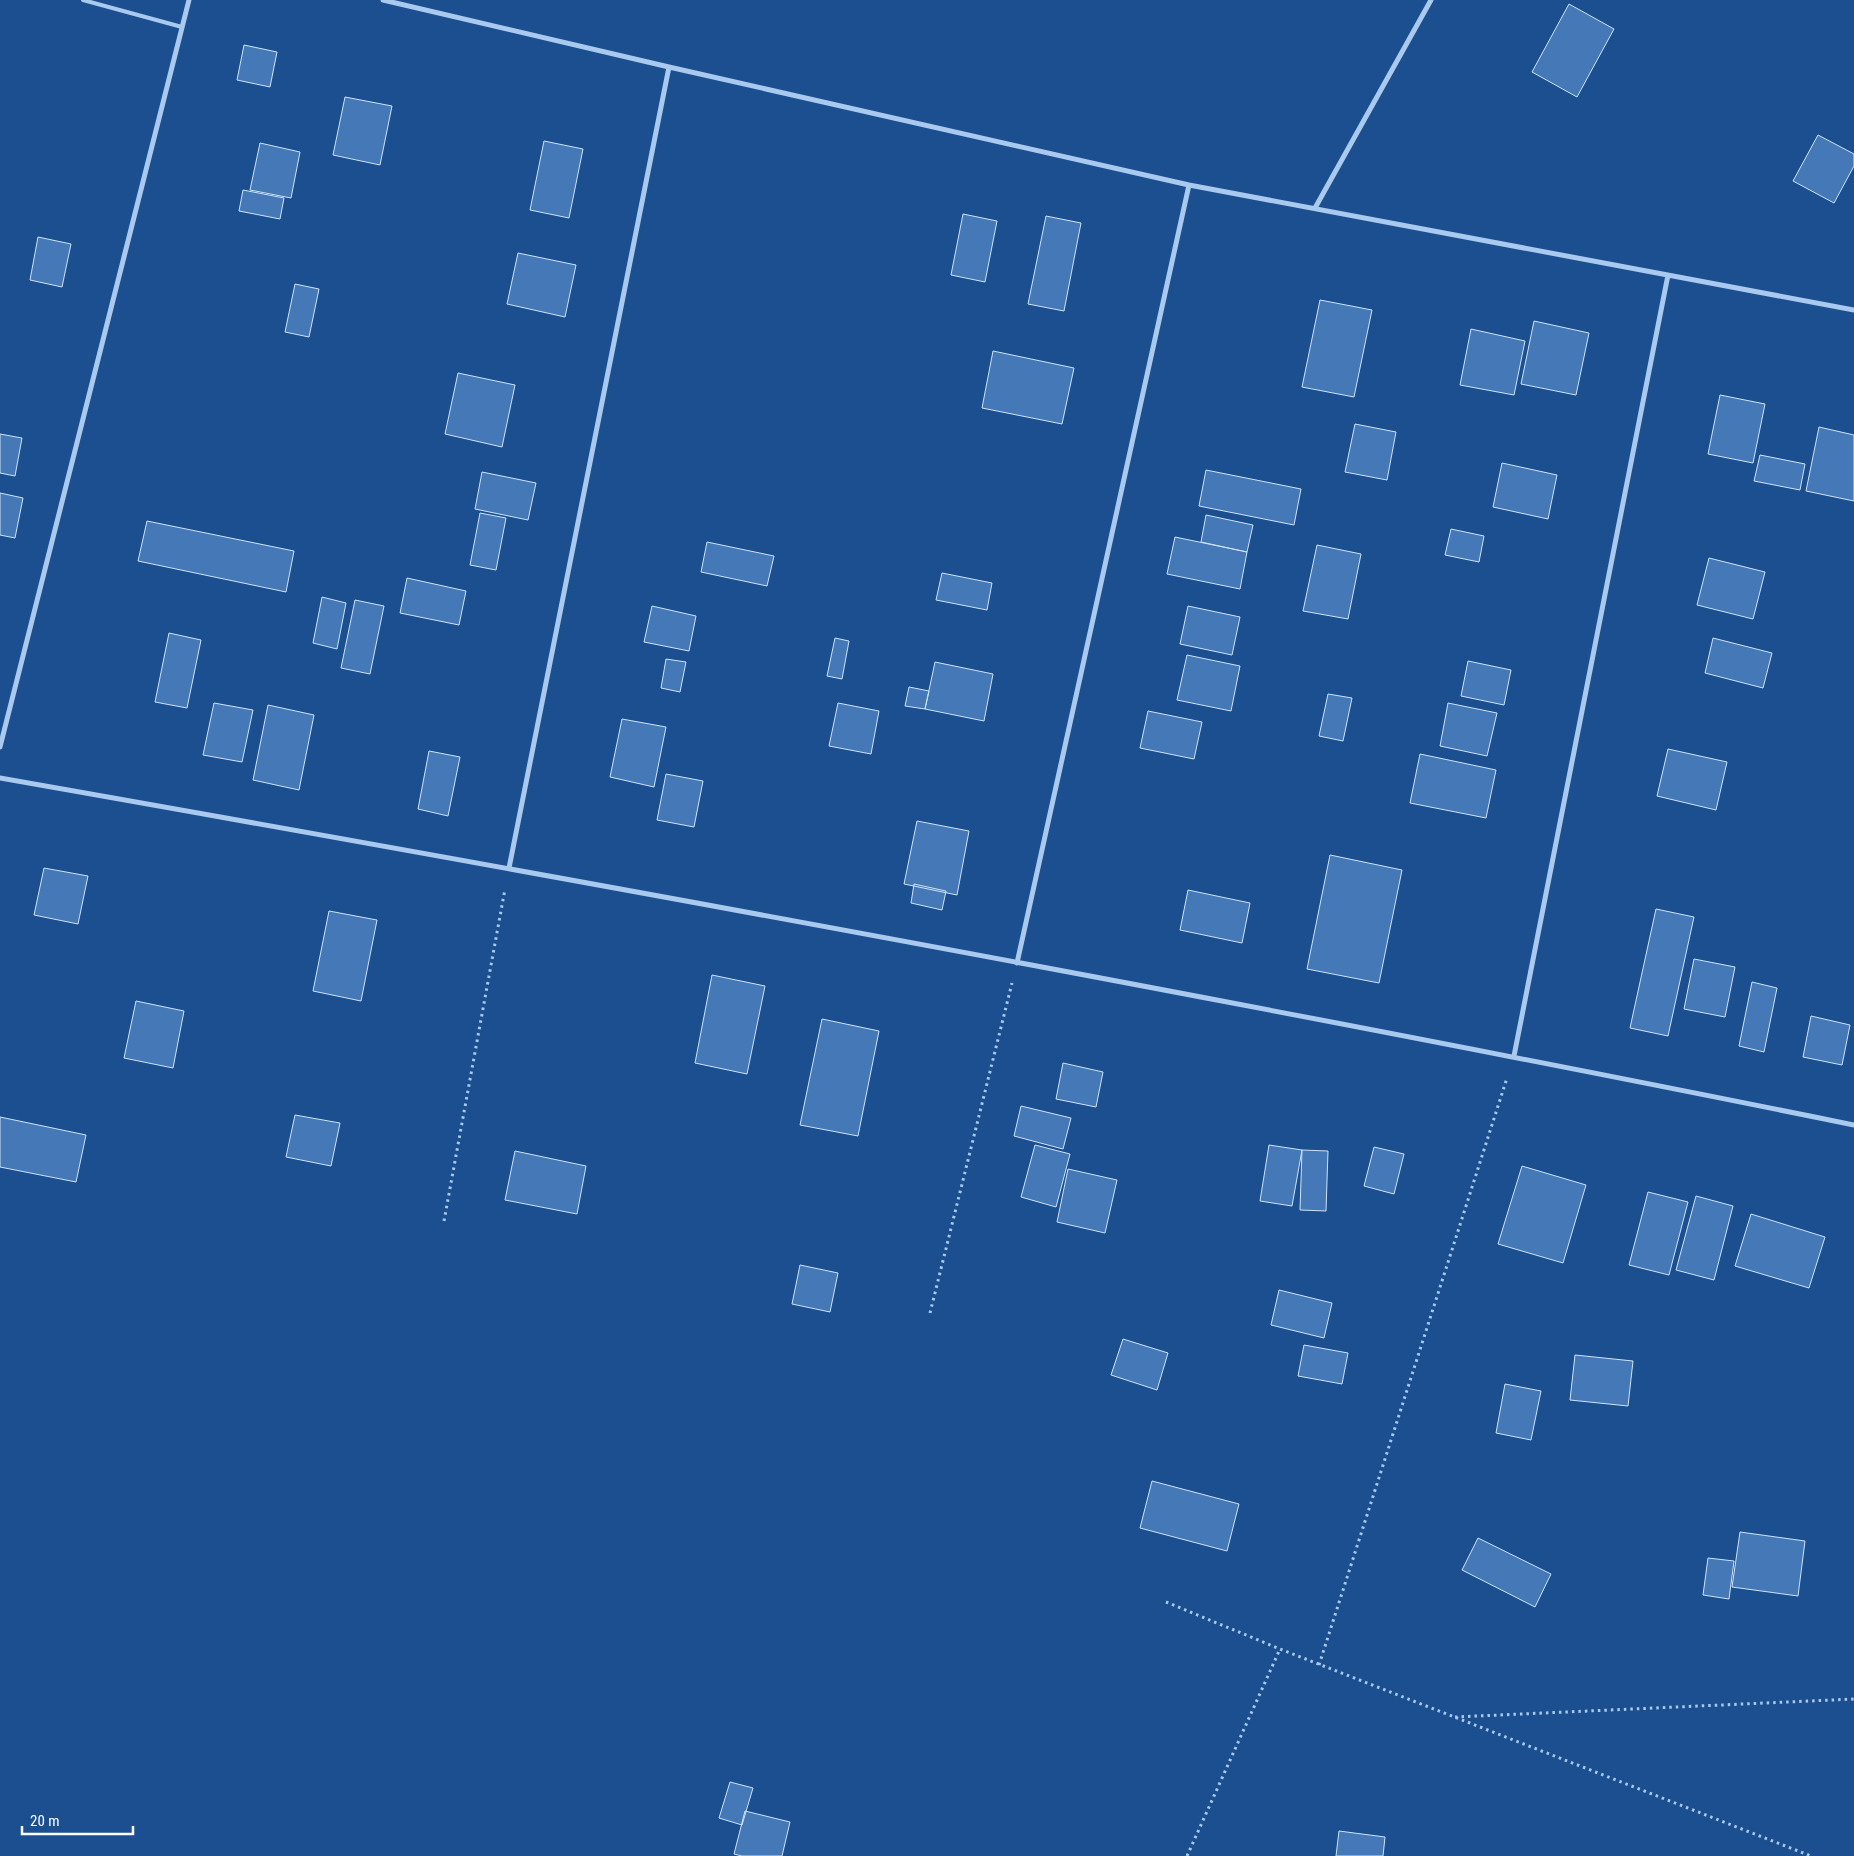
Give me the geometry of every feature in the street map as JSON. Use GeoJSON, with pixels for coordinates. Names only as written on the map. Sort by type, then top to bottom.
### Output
{"type":"FeatureCollection","features":[{"type":"Feature","properties":{"kind":"street"},"geometry":{"type":"LineString","coordinates":[[0,747],[188,0]]}},
{"type":"Feature","properties":{"kind":"street"},"geometry":{"type":"LineString","coordinates":[[383,0],[669,68],[1189,185],[1854,310]]}},
{"type":"Feature","properties":{"kind":"street"},"geometry":{"type":"LineString","coordinates":[[1315,208],[1431,0]]}},
{"type":"Feature","properties":{"kind":"street"},"geometry":{"type":"LineString","coordinates":[[509,868],[669,68]]}},
{"type":"Feature","properties":{"kind":"street"},"geometry":{"type":"LineString","coordinates":[[1016,963],[1189,185]]}},
{"type":"Feature","properties":{"kind":"street"},"geometry":{"type":"LineString","coordinates":[[1514,1056],[1668,275]]}},
{"type":"Feature","properties":{"kind":"street"},"geometry":{"type":"LineString","coordinates":[[0,778],[509,868],[1514,1056],[1854,1125]]}},
{"type":"Feature","properties":{"kind":"lane"},"geometry":{"type":"LineString","coordinates":[[83,0],[182,27]]}},
{"type":"Feature","properties":{"kind":"path"},"geometry":{"type":"LineString","coordinates":[[444,1221],[509,868]]}},
{"type":"Feature","properties":{"kind":"path"},"geometry":{"type":"LineString","coordinates":[[930,1313],[1016,963]]}},
{"type":"Feature","properties":{"kind":"path"},"geometry":{"type":"LineString","coordinates":[[1319,1665],[1514,1056]]}},
{"type":"Feature","properties":{"kind":"path"},"geometry":{"type":"LineString","coordinates":[[1166,1602],[1280,1650],[1810,1856]]}},
{"type":"Feature","properties":{"kind":"path"},"geometry":{"type":"LineString","coordinates":[[1187,1856],[1280,1650]]}},
{"type":"Feature","properties":{"kind":"path"},"geometry":{"type":"LineString","coordinates":[[1453,1717],[1854,1699]]}},
{"type":"Feature","properties":{"kind":"building"},"geometry":{"type":"Polygon","coordinates":[[[1569,4],[1614,29],[1577,97],[1532,72],[1569,4]]]}},
{"type":"Feature","properties":{"kind":"building"},"geometry":{"type":"Polygon","coordinates":[[[244,45],[277,52],[270,87],[237,80],[244,45]]]}},
{"type":"Feature","properties":{"kind":"building"},"geometry":{"type":"Polygon","coordinates":[[[345,97],[392,106],[380,165],[333,155],[345,97]]]}},
{"type":"Feature","properties":{"kind":"building"},"geometry":{"type":"Polygon","coordinates":[[[1818,135],[1854,154],[1854,166],[1834,203],[1793,181],[1818,135]]]}},
{"type":"Feature","properties":{"kind":"building"},"geometry":{"type":"Polygon","coordinates":[[[544,141],[583,149],[569,218],[530,210],[544,141]]]}},
{"type":"Feature","properties":{"kind":"building"},"geometry":{"type":"Polygon","coordinates":[[[260,143],[300,152],[291,198],[250,190],[260,143]]]}},
{"type":"Feature","properties":{"kind":"building"},"geometry":{"type":"Polygon","coordinates":[[[243,190],[284,198],[280,219],[239,211],[243,190]]]}},
{"type":"Feature","properties":{"kind":"building"},"geometry":{"type":"Polygon","coordinates":[[[963,214],[997,221],[985,282],[951,275],[963,214]]]}},
{"type":"Feature","properties":{"kind":"building"},"geometry":{"type":"Polygon","coordinates":[[[1046,216],[1081,223],[1064,311],[1028,304],[1046,216]]]}},
{"type":"Feature","properties":{"kind":"building"},"geometry":{"type":"Polygon","coordinates":[[[38,237],[71,244],[62,287],[30,280],[38,237]]]}},
{"type":"Feature","properties":{"kind":"building"},"geometry":{"type":"Polygon","coordinates":[[[518,253],[576,265],[565,317],[507,304],[518,253]]]}},
{"type":"Feature","properties":{"kind":"building"},"geometry":{"type":"Polygon","coordinates":[[[295,284],[319,289],[309,337],[285,332],[295,284]]]}},
{"type":"Feature","properties":{"kind":"building"},"geometry":{"type":"Polygon","coordinates":[[[1320,300],[1372,310],[1354,397],[1302,387],[1320,300]]]}},
{"type":"Feature","properties":{"kind":"building"},"geometry":{"type":"Polygon","coordinates":[[[1534,321],[1589,333],[1576,395],[1521,384],[1534,321]]]}},
{"type":"Feature","properties":{"kind":"building"},"geometry":{"type":"Polygon","coordinates":[[[1471,329],[1525,341],[1514,395],[1460,385],[1471,329]]]}},
{"type":"Feature","properties":{"kind":"building"},"geometry":{"type":"Polygon","coordinates":[[[993,351],[1074,368],[1062,424],[982,408],[993,351]]]}},
{"type":"Feature","properties":{"kind":"building"},"geometry":{"type":"Polygon","coordinates":[[[458,373],[515,385],[502,447],[445,434],[458,373]]]}},
{"type":"Feature","properties":{"kind":"building"},"geometry":{"type":"Polygon","coordinates":[[[1720,395],[1765,404],[1753,463],[1708,454],[1720,395]]]}},
{"type":"Feature","properties":{"kind":"building"},"geometry":{"type":"Polygon","coordinates":[[[1355,424],[1396,432],[1387,480],[1345,472],[1355,424]]]}},
{"type":"Feature","properties":{"kind":"building"},"geometry":{"type":"Polygon","coordinates":[[[1819,427],[1854,435],[1854,501],[1806,491],[1819,427]]]}},
{"type":"Feature","properties":{"kind":"building"},"geometry":{"type":"Polygon","coordinates":[[[0,434],[22,438],[15,476],[0,473],[0,434]]]}},
{"type":"Feature","properties":{"kind":"building"},"geometry":{"type":"Polygon","coordinates":[[[1760,455],[1805,464],[1800,490],[1754,481],[1760,455]]]}},
{"type":"Feature","properties":{"kind":"building"},"geometry":{"type":"Polygon","coordinates":[[[1502,463],[1557,475],[1548,519],[1493,507],[1502,463]]]}},
{"type":"Feature","properties":{"kind":"building"},"geometry":{"type":"Polygon","coordinates":[[[1206,470],[1301,489],[1294,525],[1199,506],[1206,470]]]}},
{"type":"Feature","properties":{"kind":"building"},"geometry":{"type":"Polygon","coordinates":[[[482,472],[536,483],[528,520],[475,509],[482,472]]]}},
{"type":"Feature","properties":{"kind":"building"},"geometry":{"type":"Polygon","coordinates":[[[0,493],[23,498],[15,538],[0,535],[0,493]]]}},
{"type":"Feature","properties":{"kind":"building"},"geometry":{"type":"Polygon","coordinates":[[[480,513],[506,518],[496,570],[470,565],[480,513]]]}},
{"type":"Feature","properties":{"kind":"building"},"geometry":{"type":"Polygon","coordinates":[[[1206,515],[1253,525],[1247,552],[1201,542],[1206,515]]]}},
{"type":"Feature","properties":{"kind":"building"},"geometry":{"type":"Polygon","coordinates":[[[147,521],[294,551],[286,592],[138,561],[147,521]]]}},
{"type":"Feature","properties":{"kind":"building"},"geometry":{"type":"Polygon","coordinates":[[[1451,529],[1484,536],[1479,562],[1445,555],[1451,529]]]}},
{"type":"Feature","properties":{"kind":"building"},"geometry":{"type":"Polygon","coordinates":[[[1175,537],[1247,552],[1240,589],[1167,574],[1175,537]]]}},
{"type":"Feature","properties":{"kind":"building"},"geometry":{"type":"Polygon","coordinates":[[[707,542],[774,556],[767,586],[701,572],[707,542]]]}},
{"type":"Feature","properties":{"kind":"building"},"geometry":{"type":"Polygon","coordinates":[[[1317,545],[1361,554],[1348,619],[1303,611],[1317,545]]]}},
{"type":"Feature","properties":{"kind":"building"},"geometry":{"type":"Polygon","coordinates":[[[1709,558],[1765,572],[1753,619],[1697,605],[1709,558]]]}},
{"type":"Feature","properties":{"kind":"building"},"geometry":{"type":"Polygon","coordinates":[[[942,573],[992,583],[987,610],[936,600],[942,573]]]}},
{"type":"Feature","properties":{"kind":"building"},"geometry":{"type":"Polygon","coordinates":[[[407,578],[466,591],[459,625],[400,613],[407,578]]]}},
{"type":"Feature","properties":{"kind":"building"},"geometry":{"type":"Polygon","coordinates":[[[322,597],[346,603],[337,649],[313,643],[322,597]]]}},
{"type":"Feature","properties":{"kind":"building"},"geometry":{"type":"Polygon","coordinates":[[[355,600],[384,606],[370,674],[341,668],[355,600]]]}},
{"type":"Feature","properties":{"kind":"building"},"geometry":{"type":"Polygon","coordinates":[[[652,606],[696,616],[689,651],[644,642],[652,606]]]}},
{"type":"Feature","properties":{"kind":"building"},"geometry":{"type":"Polygon","coordinates":[[[1188,606],[1240,617],[1232,655],[1180,644],[1188,606]]]}},
{"type":"Feature","properties":{"kind":"building"},"geometry":{"type":"Polygon","coordinates":[[[169,633],[201,640],[187,708],[155,702],[169,633]]]}},
{"type":"Feature","properties":{"kind":"building"},"geometry":{"type":"Polygon","coordinates":[[[835,638],[849,641],[842,679],[827,676],[835,638]]]}},
{"type":"Feature","properties":{"kind":"building"},"geometry":{"type":"Polygon","coordinates":[[[1713,638],[1772,653],[1763,688],[1705,673],[1713,638]]]}},
{"type":"Feature","properties":{"kind":"building"},"geometry":{"type":"Polygon","coordinates":[[[1187,655],[1240,666],[1231,711],[1177,700],[1187,655]]]}},
{"type":"Feature","properties":{"kind":"building"},"geometry":{"type":"Polygon","coordinates":[[[666,659],[686,662],[680,692],[661,688],[666,659]]]}},
{"type":"Feature","properties":{"kind":"building"},"geometry":{"type":"Polygon","coordinates":[[[1468,661],[1511,670],[1504,705],[1461,696],[1468,661]]]}},
{"type":"Feature","properties":{"kind":"building"},"geometry":{"type":"Polygon","coordinates":[[[935,662],[993,674],[984,721],[925,709],[935,662]]]}},
{"type":"Feature","properties":{"kind":"building"},"geometry":{"type":"Polygon","coordinates":[[[909,687],[929,691],[925,709],[905,706],[909,687]]]}},
{"type":"Feature","properties":{"kind":"building"},"geometry":{"type":"Polygon","coordinates":[[[1328,694],[1352,698],[1343,741],[1319,736],[1328,694]]]}},
{"type":"Feature","properties":{"kind":"building"},"geometry":{"type":"Polygon","coordinates":[[[214,703],[253,710],[242,762],[203,755],[214,703]]]}},
{"type":"Feature","properties":{"kind":"building"},"geometry":{"type":"Polygon","coordinates":[[[838,703],[879,711],[871,754],[829,746],[838,703]]]}},
{"type":"Feature","properties":{"kind":"building"},"geometry":{"type":"Polygon","coordinates":[[[1448,703],[1497,713],[1487,756],[1440,746],[1448,703]]]}},
{"type":"Feature","properties":{"kind":"building"},"geometry":{"type":"Polygon","coordinates":[[[268,705],[314,715],[299,790],[253,780],[268,705]]]}},
{"type":"Feature","properties":{"kind":"building"},"geometry":{"type":"Polygon","coordinates":[[[1148,711],[1202,722],[1194,759],[1140,748],[1148,711]]]}},
{"type":"Feature","properties":{"kind":"building"},"geometry":{"type":"Polygon","coordinates":[[[622,719],[666,727],[654,787],[610,777],[622,719]]]}},
{"type":"Feature","properties":{"kind":"building"},"geometry":{"type":"Polygon","coordinates":[[[1668,749],[1727,762],[1716,810],[1657,796],[1668,749]]]}},
{"type":"Feature","properties":{"kind":"building"},"geometry":{"type":"Polygon","coordinates":[[[429,751],[460,757],[448,816],[418,809],[429,751]]]}},
{"type":"Feature","properties":{"kind":"building"},"geometry":{"type":"Polygon","coordinates":[[[1420,754],[1496,770],[1486,818],[1410,803],[1420,754]]]}},
{"type":"Feature","properties":{"kind":"building"},"geometry":{"type":"Polygon","coordinates":[[[666,774],[703,781],[694,827],[657,820],[666,774]]]}},
{"type":"Feature","properties":{"kind":"building"},"geometry":{"type":"Polygon","coordinates":[[[917,821],[969,831],[957,895],[904,884],[917,821]]]}},
{"type":"Feature","properties":{"kind":"building"},"geometry":{"type":"Polygon","coordinates":[[[1330,855],[1402,870],[1379,983],[1307,969],[1330,855]]]}},
{"type":"Feature","properties":{"kind":"building"},"geometry":{"type":"Polygon","coordinates":[[[44,868],[88,876],[78,924],[34,915],[44,868]]]}},
{"type":"Feature","properties":{"kind":"building"},"geometry":{"type":"Polygon","coordinates":[[[914,884],[946,891],[942,910],[911,903],[914,884]]]}},
{"type":"Feature","properties":{"kind":"building"},"geometry":{"type":"Polygon","coordinates":[[[1188,890],[1250,903],[1242,943],[1180,930],[1188,890]]]}},
{"type":"Feature","properties":{"kind":"building"},"geometry":{"type":"Polygon","coordinates":[[[1656,909],[1694,917],[1668,1036],[1630,1028],[1656,909]]]}},
{"type":"Feature","properties":{"kind":"building"},"geometry":{"type":"Polygon","coordinates":[[[329,911],[377,920],[361,1001],[313,991],[329,911]]]}},
{"type":"Feature","properties":{"kind":"building"},"geometry":{"type":"Polygon","coordinates":[[[1694,959],[1735,967],[1725,1017],[1684,1009],[1694,959]]]}},
{"type":"Feature","properties":{"kind":"building"},"geometry":{"type":"Polygon","coordinates":[[[712,975],[765,986],[747,1074],[695,1063],[712,975]]]}},
{"type":"Feature","properties":{"kind":"building"},"geometry":{"type":"Polygon","coordinates":[[[1752,982],[1777,988],[1764,1052],[1739,1046],[1752,982]]]}},
{"type":"Feature","properties":{"kind":"building"},"geometry":{"type":"Polygon","coordinates":[[[136,1001],[184,1011],[173,1068],[124,1058],[136,1001]]]}},
{"type":"Feature","properties":{"kind":"building"},"geometry":{"type":"Polygon","coordinates":[[[1811,1016],[1850,1025],[1842,1065],[1803,1057],[1811,1016]]]}},
{"type":"Feature","properties":{"kind":"building"},"geometry":{"type":"Polygon","coordinates":[[[822,1019],[879,1031],[858,1136],[800,1125],[822,1019]]]}},
{"type":"Feature","properties":{"kind":"building"},"geometry":{"type":"Polygon","coordinates":[[[1063,1063],[1103,1072],[1096,1107],[1056,1099],[1063,1063]]]}},
{"type":"Feature","properties":{"kind":"building"},"geometry":{"type":"Polygon","coordinates":[[[1021,1106],[1071,1118],[1063,1149],[1014,1136],[1021,1106]]]}},
{"type":"Feature","properties":{"kind":"building"},"geometry":{"type":"Polygon","coordinates":[[[295,1115],[340,1123],[331,1166],[286,1157],[295,1115]]]}},
{"type":"Feature","properties":{"kind":"building"},"geometry":{"type":"Polygon","coordinates":[[[0,1117],[86,1135],[76,1182],[0,1167],[0,1117]]]}},
{"type":"Feature","properties":{"kind":"building"},"geometry":{"type":"Polygon","coordinates":[[[1035,1145],[1070,1154],[1056,1207],[1021,1197],[1035,1145]]]}},
{"type":"Feature","properties":{"kind":"building"},"geometry":{"type":"Polygon","coordinates":[[[1269,1145],[1302,1150],[1292,1206],[1260,1201],[1269,1145]]]}},
{"type":"Feature","properties":{"kind":"building"},"geometry":{"type":"Polygon","coordinates":[[[1374,1147],[1404,1154],[1394,1194],[1364,1186],[1374,1147]]]}},
{"type":"Feature","properties":{"kind":"building"},"geometry":{"type":"Polygon","coordinates":[[[1302,1150],[1328,1151],[1326,1211],[1300,1210],[1302,1150]]]}},
{"type":"Feature","properties":{"kind":"building"},"geometry":{"type":"Polygon","coordinates":[[[515,1151],[586,1166],[577,1214],[505,1200],[515,1151]]]}},
{"type":"Feature","properties":{"kind":"building"},"geometry":{"type":"Polygon","coordinates":[[[1522,1166],[1586,1185],[1563,1263],[1498,1244],[1522,1166]]]}},
{"type":"Feature","properties":{"kind":"building"},"geometry":{"type":"Polygon","coordinates":[[[1068,1169],[1117,1180],[1105,1233],[1057,1222],[1068,1169]]]}},
{"type":"Feature","properties":{"kind":"building"},"geometry":{"type":"Polygon","coordinates":[[[1648,1192],[1688,1202],[1669,1275],[1629,1265],[1648,1192]]]}},
{"type":"Feature","properties":{"kind":"building"},"geometry":{"type":"Polygon","coordinates":[[[1696,1196],[1733,1206],[1714,1280],[1676,1270],[1696,1196]]]}},
{"type":"Feature","properties":{"kind":"building"},"geometry":{"type":"Polygon","coordinates":[[[1751,1214],[1825,1237],[1809,1288],[1735,1266],[1751,1214]]]}},
{"type":"Feature","properties":{"kind":"building"},"geometry":{"type":"Polygon","coordinates":[[[800,1265],[838,1273],[830,1312],[792,1304],[800,1265]]]}},
{"type":"Feature","properties":{"kind":"building"},"geometry":{"type":"Polygon","coordinates":[[[1279,1290],[1332,1303],[1324,1338],[1271,1325],[1279,1290]]]}},
{"type":"Feature","properties":{"kind":"building"},"geometry":{"type":"Polygon","coordinates":[[[1123,1339],[1168,1353],[1157,1390],[1111,1375],[1123,1339]]]}},
{"type":"Feature","properties":{"kind":"building"},"geometry":{"type":"Polygon","coordinates":[[[1304,1345],[1348,1353],[1342,1384],[1298,1376],[1304,1345]]]}},
{"type":"Feature","properties":{"kind":"building"},"geometry":{"type":"Polygon","coordinates":[[[1575,1355],[1633,1361],[1628,1406],[1570,1400],[1575,1355]]]}},
{"type":"Feature","properties":{"kind":"building"},"geometry":{"type":"Polygon","coordinates":[[[1505,1384],[1541,1391],[1531,1440],[1496,1433],[1505,1384]]]}},
{"type":"Feature","properties":{"kind":"building"},"geometry":{"type":"Polygon","coordinates":[[[1152,1481],[1239,1504],[1227,1551],[1140,1528],[1152,1481]]]}},
{"type":"Feature","properties":{"kind":"building"},"geometry":{"type":"Polygon","coordinates":[[[1740,1532],[1805,1541],[1798,1596],[1732,1587],[1740,1532]]]}},
{"type":"Feature","properties":{"kind":"building"},"geometry":{"type":"Polygon","coordinates":[[[1478,1538],[1551,1574],[1535,1607],[1462,1570],[1478,1538]]]}},
{"type":"Feature","properties":{"kind":"building"},"geometry":{"type":"Polygon","coordinates":[[[1708,1558],[1734,1561],[1729,1599],[1703,1595],[1708,1558]]]}},
{"type":"Feature","properties":{"kind":"building"},"geometry":{"type":"Polygon","coordinates":[[[730,1782],[753,1788],[742,1825],[719,1818],[730,1782]]]}},
{"type":"Feature","properties":{"kind":"building"},"geometry":{"type":"Polygon","coordinates":[[[745,1811],[790,1822],[782,1856],[742,1856],[734,1854],[745,1811]]]}},
{"type":"Feature","properties":{"kind":"building"},"geometry":{"type":"Polygon","coordinates":[[[1339,1831],[1385,1837],[1383,1856],[1336,1856],[1339,1831]]]}}]}
